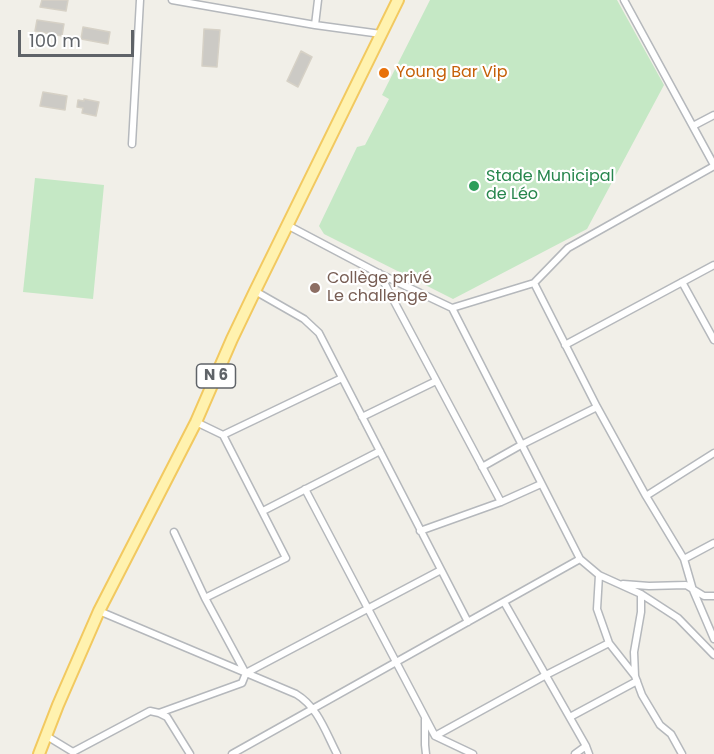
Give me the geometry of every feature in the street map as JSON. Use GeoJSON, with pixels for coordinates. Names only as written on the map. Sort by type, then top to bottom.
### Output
{"type":"FeatureCollection","features":[{"type":"Feature","properties":{"kind":"main road","name":"N 6"},"geometry":{"type":"LineString","coordinates":[[39,754],[45,735],[99,611],[196,422],[232,339],[398,0]]}},
{"type":"Feature","properties":{"kind":"street"},"geometry":{"type":"LineString","coordinates":[[132,144],[140,0]]}},
{"type":"Feature","properties":{"kind":"street"},"geometry":{"type":"LineString","coordinates":[[172,0],[381,34]]}},
{"type":"Feature","properties":{"kind":"street"},"geometry":{"type":"LineString","coordinates":[[315,25],[318,0]]}},
{"type":"Feature","properties":{"kind":"street"},"geometry":{"type":"LineString","coordinates":[[452,308],[534,283],[568,248],[714,166],[624,0]]}},
{"type":"Feature","properties":{"kind":"street"},"geometry":{"type":"LineString","coordinates":[[693,126],[714,115]]}},
{"type":"Feature","properties":{"kind":"street"},"geometry":{"type":"LineString","coordinates":[[287,225],[378,273],[452,308],[580,560],[599,575],[641,594],[678,618],[714,655]]}},
{"type":"Feature","properties":{"kind":"street"},"geometry":{"type":"LineString","coordinates":[[565,345],[714,265]]}},
{"type":"Feature","properties":{"kind":"street"},"geometry":{"type":"LineString","coordinates":[[378,273],[501,502]]}},
{"type":"Feature","properties":{"kind":"street"},"geometry":{"type":"LineString","coordinates":[[682,282],[714,340]]}},
{"type":"Feature","properties":{"kind":"street"},"geometry":{"type":"LineString","coordinates":[[534,283],[597,407],[684,559],[693,590],[714,639]]}},
{"type":"Feature","properties":{"kind":"street"},"geometry":{"type":"LineString","coordinates":[[255,291],[304,319],[319,333],[468,622]]}},
{"type":"Feature","properties":{"kind":"street"},"geometry":{"type":"LineString","coordinates":[[223,435],[342,378]]}},
{"type":"Feature","properties":{"kind":"street"},"geometry":{"type":"LineString","coordinates":[[362,417],[436,381]]}},
{"type":"Feature","properties":{"kind":"street"},"geometry":{"type":"LineString","coordinates":[[482,467],[597,407]]}},
{"type":"Feature","properties":{"kind":"street"},"geometry":{"type":"LineString","coordinates":[[196,422],[223,435],[286,558],[205,598]]}},
{"type":"Feature","properties":{"kind":"street"},"geometry":{"type":"LineString","coordinates":[[262,511],[380,451]]}},
{"type":"Feature","properties":{"kind":"street"},"geometry":{"type":"LineString","coordinates":[[646,496],[714,453]]}},
{"type":"Feature","properties":{"kind":"street"},"geometry":{"type":"LineString","coordinates":[[420,531],[501,502],[541,484]]}},
{"type":"Feature","properties":{"kind":"street"},"geometry":{"type":"LineString","coordinates":[[305,489],[435,736],[473,754]]}},
{"type":"Feature","properties":{"kind":"street"},"geometry":{"type":"LineString","coordinates":[[174,532],[205,598],[246,673]]}},
{"type":"Feature","properties":{"kind":"street"},"geometry":{"type":"LineString","coordinates":[[684,559],[714,543]]}},
{"type":"Feature","properties":{"kind":"street"},"geometry":{"type":"LineString","coordinates":[[232,754],[580,560]]}},
{"type":"Feature","properties":{"kind":"street"},"geometry":{"type":"LineString","coordinates":[[159,713],[242,683],[246,673],[441,570]]}},
{"type":"Feature","properties":{"kind":"street"},"geometry":{"type":"LineString","coordinates":[[599,575],[597,609],[609,643],[636,679]]}},
{"type":"Feature","properties":{"kind":"street"},"geometry":{"type":"LineString","coordinates":[[616,584],[686,585],[704,596],[714,596]]}},
{"type":"Feature","properties":{"kind":"street"},"geometry":{"type":"LineString","coordinates":[[641,594],[641,612],[633,652],[636,679],[642,695],[660,725],[671,734],[682,754]]}},
{"type":"Feature","properties":{"kind":"street"},"geometry":{"type":"LineString","coordinates":[[504,602],[589,754]]}},
{"type":"Feature","properties":{"kind":"street"},"geometry":{"type":"LineString","coordinates":[[99,611],[306,700],[314,708],[337,754]]}},
{"type":"Feature","properties":{"kind":"street"},"geometry":{"type":"LineString","coordinates":[[435,736],[609,643]]}},
{"type":"Feature","properties":{"kind":"street"},"geometry":{"type":"LineString","coordinates":[[570,717],[636,679]]}},
{"type":"Feature","properties":{"kind":"street"},"geometry":{"type":"LineString","coordinates":[[45,735],[73,752],[150,711],[167,717],[190,754]]}},
{"type":"Feature","properties":{"kind":"street"},"geometry":{"type":"LineString","coordinates":[[425,715],[426,754]]}},
{"type":"Feature","properties":{"kind":"street"},"geometry":{"type":"LineString","coordinates":[[575,754],[586,746]]}},
{"type":"Feature","properties":{"kind":"green space","name":"Stade Municipal de Léo"},"geometry":{"type":"Polygon","coordinates":[[[430,0],[617,0],[664,85],[587,229],[453,299],[324,234],[319,226],[357,147],[365,145],[389,99],[382,95],[430,0]]]}},
{"type":"Feature","properties":{"kind":"green space"},"geometry":{"type":"Polygon","coordinates":[[[35,178],[104,185],[93,299],[23,292],[35,178]]]}},
{"type":"Feature","properties":{"kind":"building"},"geometry":{"type":"Polygon","coordinates":[[[42,0],[68,0],[66,11],[40,7],[42,0]]]}},
{"type":"Feature","properties":{"kind":"building"},"geometry":{"type":"Polygon","coordinates":[[[37,20],[64,24],[62,36],[35,31],[37,20]]]}},
{"type":"Feature","properties":{"kind":"building"},"geometry":{"type":"Polygon","coordinates":[[[83,27],[110,32],[108,44],[81,39],[83,27]]]}},
{"type":"Feature","properties":{"kind":"building"},"geometry":{"type":"Polygon","coordinates":[[[204,29],[220,30],[217,67],[202,66],[204,29]]]}},
{"type":"Feature","properties":{"kind":"building"},"geometry":{"type":"Polygon","coordinates":[[[301,51],[312,57],[298,87],[287,81],[301,51]]]}},
{"type":"Feature","properties":{"kind":"building"},"geometry":{"type":"Polygon","coordinates":[[[43,92],[67,96],[65,110],[40,106],[43,92]]]}},
{"type":"Feature","properties":{"kind":"building"},"geometry":{"type":"Polygon","coordinates":[[[84,99],[99,102],[96,116],[82,113],[83,108],[77,107],[78,100],[84,101],[84,99]]]}},
{"type":"Feature","properties":{"kind":"place","name":"Young Bar Vip"},"geometry":{"type":"Point","coordinates":[384,73]}},
{"type":"Feature","properties":{"kind":"place","name":"Stade Municipal de Léo"},"geometry":{"type":"Point","coordinates":[474,186]}},
{"type":"Feature","properties":{"kind":"place","name":"Collège privé Le challenge"},"geometry":{"type":"Point","coordinates":[315,288]}}]}
